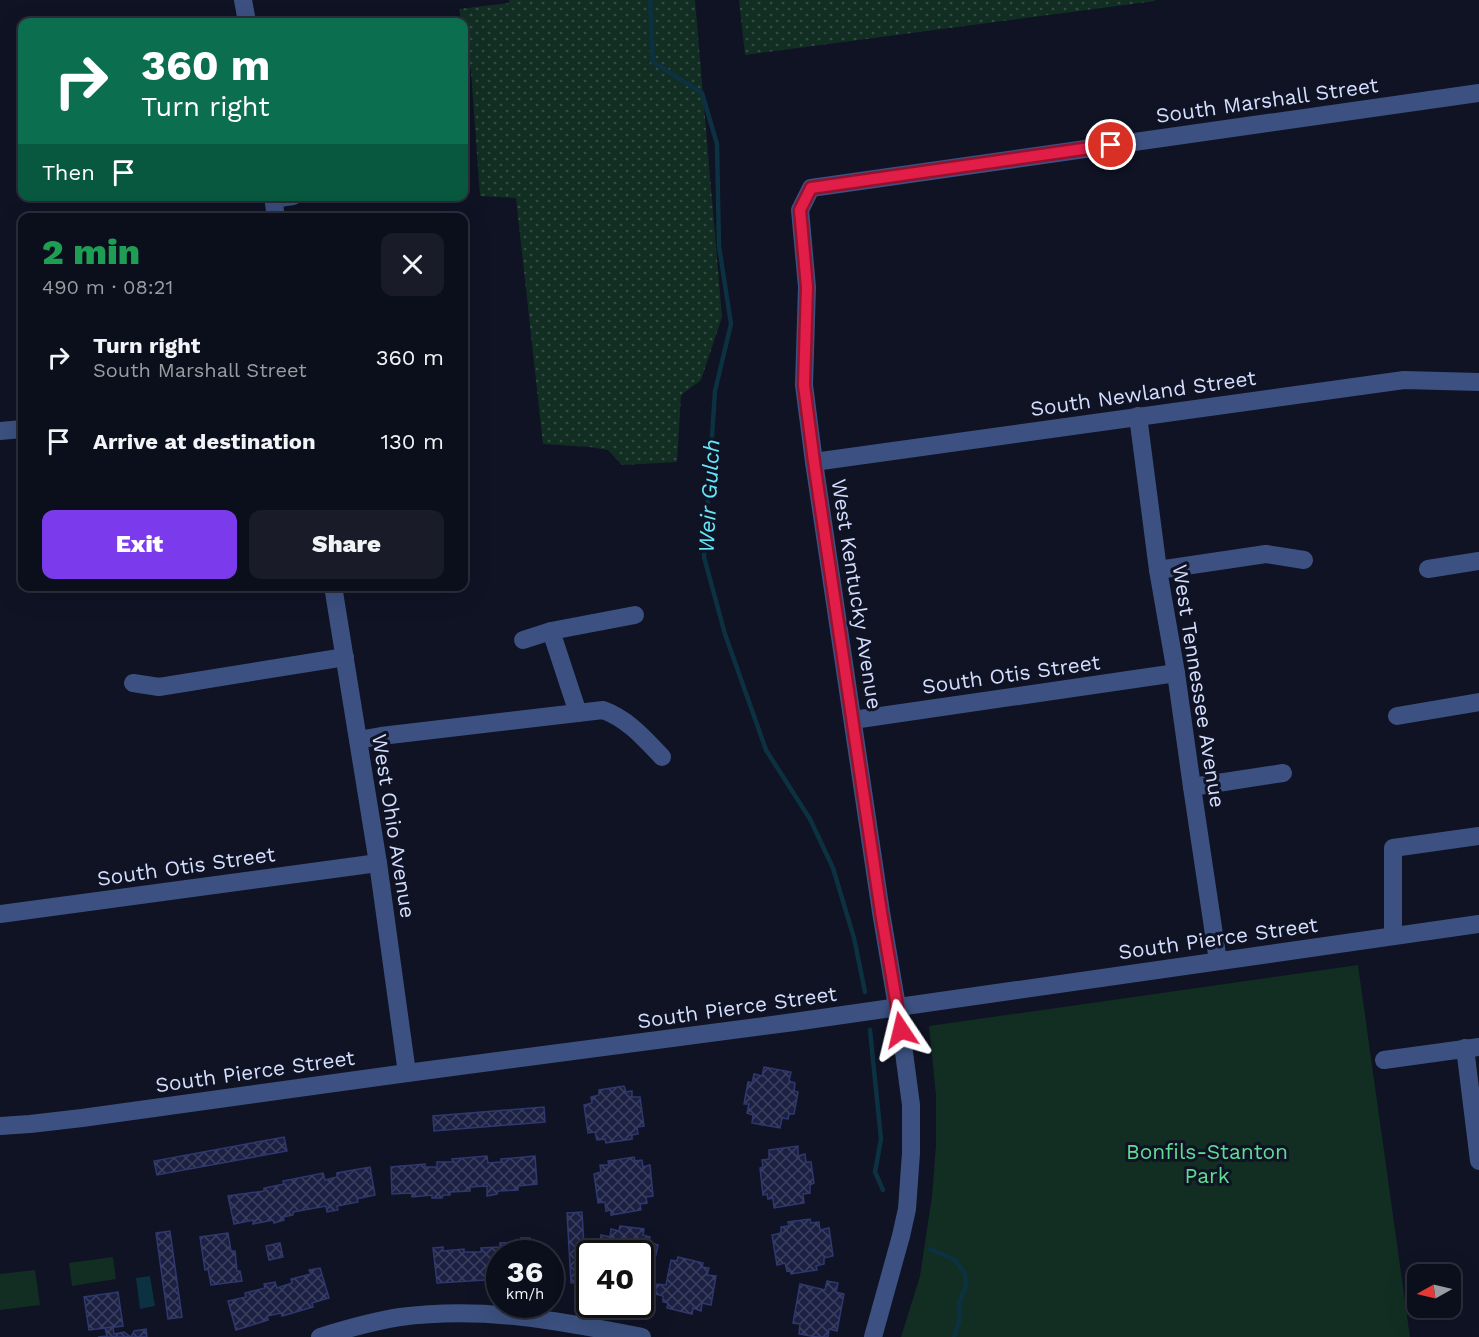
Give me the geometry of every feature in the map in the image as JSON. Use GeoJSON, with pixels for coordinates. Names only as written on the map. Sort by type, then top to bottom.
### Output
{"type":"FeatureCollection","features":[{"type":"Feature","properties":{"kind":"street"},"geometry":{"type":"LineString","coordinates":[[243,0],[246,18]]}},
{"type":"Feature","properties":{"kind":"street","name":"South Marshall Street"},"geometry":{"type":"LineString","coordinates":[[811,188],[1479,93]]}},
{"type":"Feature","properties":{"kind":"street","name":"West Kentucky Avenue"},"geometry":{"type":"LineString","coordinates":[[811,188],[800,210],[807,287],[804,385],[911,1105],[909,1190],[901,1236],[873,1337]]}},
{"type":"Feature","properties":{"kind":"street","name":"South Newland Street"},"geometry":{"type":"LineString","coordinates":[[814,462],[1404,380],[1479,382]]}},
{"type":"Feature","properties":{"kind":"street","name":"West Tennessee Avenue"},"geometry":{"type":"LineString","coordinates":[[1138,416],[1158,570],[1176,673],[1218,961]]}},
{"type":"Feature","properties":{"kind":"street"},"geometry":{"type":"LineString","coordinates":[[0,431],[18,429]]}},
{"type":"Feature","properties":{"kind":"street"},"geometry":{"type":"LineString","coordinates":[[1158,570],[1266,554],[1304,560]]}},
{"type":"Feature","properties":{"kind":"street"},"geometry":{"type":"LineString","coordinates":[[1428,569],[1479,561]]}},
{"type":"Feature","properties":{"kind":"street","name":"West Ohio Avenue"},"geometry":{"type":"LineString","coordinates":[[334,591],[378,863],[407,1073]]}},
{"type":"Feature","properties":{"kind":"street"},"geometry":{"type":"LineString","coordinates":[[523,640],[636,615]]}},
{"type":"Feature","properties":{"kind":"street"},"geometry":{"type":"LineString","coordinates":[[551,632],[578,713]]}},
{"type":"Feature","properties":{"kind":"street"},"geometry":{"type":"LineString","coordinates":[[133,683],[159,687],[345,657]]}},
{"type":"Feature","properties":{"kind":"street","name":"South Otis Street"},"geometry":{"type":"LineString","coordinates":[[854,720],[1176,673]]}},
{"type":"Feature","properties":{"kind":"street"},"geometry":{"type":"LineString","coordinates":[[1397,716],[1479,702]]}},
{"type":"Feature","properties":{"kind":"street"},"geometry":{"type":"LineString","coordinates":[[358,740],[603,710],[614,714],[636,730],[662,757]]}},
{"type":"Feature","properties":{"kind":"street"},"geometry":{"type":"LineString","coordinates":[[1192,787],[1283,773]]}},
{"type":"Feature","properties":{"kind":"street"},"geometry":{"type":"LineString","coordinates":[[1393,936],[1393,848],[1479,836]]}},
{"type":"Feature","properties":{"kind":"street","name":"South Otis Street"},"geometry":{"type":"LineString","coordinates":[[0,914],[378,863]]}},
{"type":"Feature","properties":{"kind":"street","name":"South Pierce Street"},"geometry":{"type":"LineString","coordinates":[[0,1126],[82,1118],[794,1022],[1479,924]]}},
{"type":"Feature","properties":{"kind":"street"},"geometry":{"type":"LineString","coordinates":[[1384,1060],[1472,1048],[1479,1161]]}},
{"type":"Feature","properties":{"kind":"street"},"geometry":{"type":"LineString","coordinates":[[320,1337],[366,1331],[410,1316],[478,1313],[524,1316],[585,1331],[642,1337]]}},
{"type":"Feature","properties":{"kind":"green space"},"geometry":{"type":"Polygon","coordinates":[[[509,0],[695,0],[722,317],[701,380],[681,395],[677,462],[622,465],[608,450],[543,444],[516,198],[480,196],[468,55],[468,18],[461,18],[459,9],[509,3],[509,0]]]}},
{"type":"Feature","properties":{"kind":"green space"},"geometry":{"type":"Polygon","coordinates":[[[739,0],[1155,0],[1155,1],[745,55],[739,0]]]}},
{"type":"Feature","properties":{"kind":"green space","name":"Bonfils-Stanton Park"},"geometry":{"type":"Polygon","coordinates":[[[1358,965],[1410,1337],[901,1337],[920,1276],[932,1196],[936,1145],[936,1095],[929,1026],[1358,965]]]}},
{"type":"Feature","properties":{"kind":"green space"},"geometry":{"type":"Polygon","coordinates":[[[113,1257],[116,1279],[72,1286],[69,1263],[113,1257]]]}},
{"type":"Feature","properties":{"kind":"green space"},"geometry":{"type":"Polygon","coordinates":[[[35,1270],[40,1305],[0,1310],[0,1274],[35,1270]]]}},
{"type":"Feature","properties":{"kind":"water"},"geometry":{"type":"Polygon","coordinates":[[[150,1276],[155,1306],[140,1309],[136,1278],[150,1276]]]}},
{"type":"Feature","properties":{"kind":"building"},"geometry":{"type":"Polygon","coordinates":[[[764,1067],[791,1072],[789,1081],[795,1083],[794,1091],[798,1092],[794,1114],[789,1114],[788,1119],[782,1118],[780,1128],[752,1123],[753,1115],[747,1113],[749,1104],[744,1104],[748,1082],[752,1083],[754,1074],[762,1076],[764,1067]]]}},
{"type":"Feature","properties":{"kind":"building"},"geometry":{"type":"Polygon","coordinates":[[[624,1086],[626,1092],[632,1091],[632,1097],[640,1097],[644,1126],[637,1127],[638,1134],[632,1135],[632,1139],[606,1143],[605,1139],[597,1140],[595,1132],[588,1133],[584,1105],[592,1103],[591,1097],[599,1095],[599,1090],[624,1086]]]}},
{"type":"Feature","properties":{"kind":"building"},"geometry":{"type":"Polygon","coordinates":[[[544,1107],[545,1122],[434,1131],[433,1116],[544,1107]]]}},
{"type":"Feature","properties":{"kind":"building"},"geometry":{"type":"Polygon","coordinates":[[[284,1137],[287,1151],[157,1175],[154,1161],[284,1137]]]}},
{"type":"Feature","properties":{"kind":"building"},"geometry":{"type":"Polygon","coordinates":[[[798,1146],[798,1156],[805,1154],[806,1162],[811,1162],[814,1183],[810,1185],[810,1193],[803,1194],[804,1203],[774,1208],[773,1198],[768,1199],[767,1194],[763,1195],[760,1168],[763,1167],[762,1160],[769,1159],[769,1150],[798,1146]]]}},
{"type":"Feature","properties":{"kind":"building"},"geometry":{"type":"Polygon","coordinates":[[[487,1156],[488,1163],[501,1162],[501,1159],[535,1156],[537,1184],[518,1186],[518,1190],[498,1191],[497,1194],[487,1196],[487,1186],[470,1187],[470,1191],[450,1192],[450,1195],[443,1195],[442,1198],[432,1198],[432,1195],[412,1197],[412,1193],[392,1194],[391,1167],[425,1164],[425,1167],[437,1167],[437,1162],[453,1162],[452,1159],[487,1156]]]}},
{"type":"Feature","properties":{"kind":"building"},"geometry":{"type":"Polygon","coordinates":[[[634,1157],[635,1161],[642,1160],[643,1167],[650,1165],[653,1196],[646,1197],[647,1203],[640,1204],[641,1210],[611,1215],[611,1210],[606,1211],[605,1202],[598,1203],[594,1174],[601,1172],[600,1165],[609,1165],[608,1161],[634,1157]]]}},
{"type":"Feature","properties":{"kind":"building"},"geometry":{"type":"Polygon","coordinates":[[[370,1167],[375,1195],[357,1199],[358,1202],[337,1206],[338,1210],[327,1212],[326,1206],[293,1212],[293,1215],[283,1217],[284,1220],[274,1223],[273,1220],[253,1224],[253,1220],[234,1224],[228,1196],[264,1191],[264,1188],[284,1184],[283,1181],[323,1173],[325,1180],[337,1177],[337,1173],[370,1167]]]}},
{"type":"Feature","properties":{"kind":"building"},"geometry":{"type":"Polygon","coordinates":[[[582,1212],[584,1240],[576,1240],[576,1283],[571,1283],[567,1213],[582,1212]]]}},
{"type":"Feature","properties":{"kind":"building"},"geometry":{"type":"Polygon","coordinates":[[[810,1219],[811,1223],[819,1222],[820,1230],[829,1228],[833,1256],[824,1258],[824,1264],[816,1266],[817,1270],[791,1274],[790,1270],[787,1271],[785,1263],[777,1265],[772,1235],[781,1233],[781,1227],[789,1226],[788,1222],[810,1219]]]}},
{"type":"Feature","properties":{"kind":"building"},"geometry":{"type":"Polygon","coordinates":[[[620,1226],[644,1229],[643,1235],[650,1237],[649,1240],[601,1240],[601,1235],[610,1237],[611,1229],[619,1231],[620,1226]]]}},
{"type":"Feature","properties":{"kind":"building"},"geometry":{"type":"Polygon","coordinates":[[[170,1231],[182,1317],[168,1319],[156,1233],[170,1231]]]}},
{"type":"Feature","properties":{"kind":"building"},"geometry":{"type":"Polygon","coordinates":[[[228,1233],[231,1251],[235,1251],[237,1271],[240,1271],[242,1281],[211,1285],[208,1269],[205,1270],[200,1237],[228,1233]]]}},
{"type":"Feature","properties":{"kind":"building"},"geometry":{"type":"Polygon","coordinates":[[[280,1243],[283,1257],[269,1260],[266,1246],[280,1243]]]}},
{"type":"Feature","properties":{"kind":"building"},"geometry":{"type":"Polygon","coordinates":[[[654,1244],[658,1245],[654,1263],[654,1244]]]}},
{"type":"Feature","properties":{"kind":"building"},"geometry":{"type":"Polygon","coordinates":[[[443,1247],[443,1251],[464,1249],[464,1252],[481,1252],[481,1248],[486,1248],[486,1280],[437,1283],[433,1248],[443,1247]]]}},
{"type":"Feature","properties":{"kind":"building"},"geometry":{"type":"Polygon","coordinates":[[[678,1257],[703,1263],[702,1267],[709,1268],[707,1275],[716,1276],[711,1305],[702,1303],[701,1311],[693,1308],[692,1314],[667,1308],[668,1303],[663,1302],[663,1296],[655,1294],[657,1284],[666,1285],[671,1260],[677,1261],[678,1257]]]}},
{"type":"Feature","properties":{"kind":"building"},"geometry":{"type":"Polygon","coordinates":[[[320,1268],[329,1298],[312,1303],[313,1307],[282,1316],[281,1313],[267,1316],[268,1320],[236,1330],[228,1301],[246,1297],[245,1293],[265,1288],[264,1284],[275,1282],[277,1288],[292,1283],[291,1279],[311,1274],[309,1270],[320,1268]]]}},
{"type":"Feature","properties":{"kind":"building"},"geometry":{"type":"Polygon","coordinates":[[[827,1281],[838,1283],[836,1292],[844,1294],[837,1331],[829,1329],[828,1337],[799,1334],[800,1324],[793,1323],[800,1284],[825,1290],[827,1281]]]}},
{"type":"Feature","properties":{"kind":"building"},"geometry":{"type":"Polygon","coordinates":[[[118,1292],[123,1326],[89,1330],[84,1297],[118,1292]]]}},
{"type":"Feature","properties":{"kind":"building"},"geometry":{"type":"Polygon","coordinates":[[[113,1327],[114,1334],[124,1332],[131,1337],[98,1337],[107,1336],[105,1328],[113,1327]]]}},
{"type":"Feature","properties":{"kind":"building"},"geometry":{"type":"Polygon","coordinates":[[[146,1329],[147,1337],[131,1337],[134,1331],[146,1329]]]}},
{"type":"Feature","properties":{"kind":"waterway","name":"Weir Gulch"},"geometry":{"type":"LineString","coordinates":[[650,0],[653,62],[702,93],[717,144],[719,246],[731,324],[715,391],[704,557],[725,634],[766,750],[810,819],[833,868],[854,938],[865,992]]}},
{"type":"Feature","properties":{"kind":"waterway","name":"Weir Gulch"},"geometry":{"type":"LineString","coordinates":[[870,1030],[881,1139],[875,1172],[883,1190]]}},
{"type":"Feature","properties":{"kind":"waterway","name":"Weir Gulch"},"geometry":{"type":"LineString","coordinates":[[930,1249],[955,1260],[965,1274],[966,1286],[959,1303],[959,1322],[954,1337]]}},
{"type":"Feature","properties":{"kind":"route"},"geometry":{"type":"LineString","coordinates":[[901,1030],[881,912],[804,385],[807,287],[800,210],[811,188],[1111,145]]}}]}
